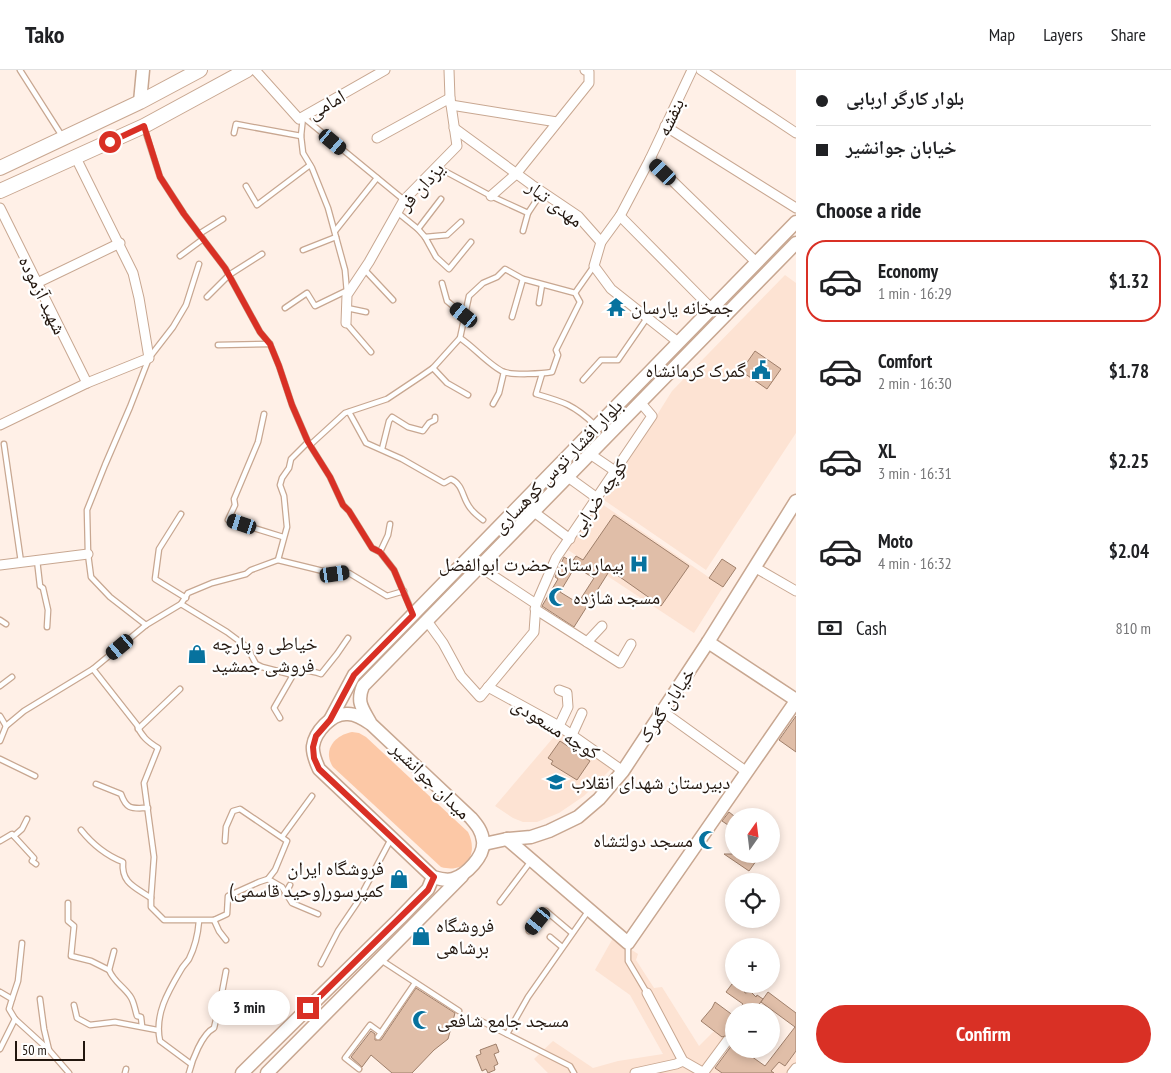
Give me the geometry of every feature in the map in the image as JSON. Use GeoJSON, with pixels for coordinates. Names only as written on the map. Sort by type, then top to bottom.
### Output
{"type":"FeatureCollection","features":[{"type":"Feature","properties":{"kind":"main road"},"geometry":{"type":"LineString","coordinates":[[140,102],[144,70]]}},
{"type":"Feature","properties":{"kind":"main road"},"geometry":{"type":"LineString","coordinates":[[0,168],[140,102],[200,70]]}},
{"type":"Feature","properties":{"kind":"main road"},"geometry":{"type":"LineString","coordinates":[[0,191],[144,126],[247,70]]}},
{"type":"Feature","properties":{"kind":"main road","name":"بلوار افشار توس کوهساری"},"geometry":{"type":"LineString","coordinates":[[330,720],[354,675],[796,222]]}},
{"type":"Feature","properties":{"kind":"main road","name":"بلوار افشار توس کوهساری"},"geometry":{"type":"LineString","coordinates":[[371,724],[361,706],[359,696],[363,686],[796,243]]}},
{"type":"Feature","properties":{"kind":"main road","name":"خیابان گمرک"},"geometry":{"type":"LineString","coordinates":[[484,844],[507,839],[531,837],[549,831],[578,817],[599,799],[623,770],[708,642],[756,568],[796,501]]}},
{"type":"Feature","properties":{"kind":"main road"},"geometry":{"type":"LineString","coordinates":[[507,839],[628,944],[796,700],[708,642]]}},
{"type":"Feature","properties":{"kind":"main road","name":"میدان جوانشیر"},"geometry":{"type":"LineString","coordinates":[[330,720],[346,714],[358,716],[371,724],[471,818],[481,831],[484,844]]}},
{"type":"Feature","properties":{"kind":"main road"},"geometry":{"type":"LineString","coordinates":[[330,720],[316,736],[313,747],[314,758],[319,769],[434,877],[443,880],[453,879],[466,872]]}},
{"type":"Feature","properties":{"kind":"main road"},"geometry":{"type":"LineString","coordinates":[[267,1073],[466,872],[480,854],[484,844]]}},
{"type":"Feature","properties":{"kind":"main road"},"geometry":{"type":"LineString","coordinates":[[242,1073],[428,890],[434,877]]}},
{"type":"Feature","properties":{"kind":"street","name":"امامی"},"geometry":{"type":"LineString","coordinates":[[256,70],[299,120],[385,70]]}},
{"type":"Feature","properties":{"kind":"street","name":"یزدان فر"},"geometry":{"type":"LineString","coordinates":[[347,293],[364,269],[404,200],[457,146],[450,101],[449,70]]}},
{"type":"Feature","properties":{"kind":"street"},"geometry":{"type":"LineString","coordinates":[[491,196],[516,174],[589,83],[589,72],[585,70]]}},
{"type":"Feature","properties":{"kind":"street","name":"بنفشه"},"geometry":{"type":"LineString","coordinates":[[601,242],[620,216],[650,159],[692,70]]}},
{"type":"Feature","properties":{"kind":"street"},"geometry":{"type":"LineString","coordinates":[[701,70],[796,133]]}},
{"type":"Feature","properties":{"kind":"street"},"geometry":{"type":"LineString","coordinates":[[377,138],[450,101],[558,122]]}},
{"type":"Feature","properties":{"kind":"street"},"geometry":{"type":"LineString","coordinates":[[665,126],[796,208]]}},
{"type":"Feature","properties":{"kind":"street","name":"مهدی تبار"},"geometry":{"type":"LineString","coordinates":[[454,128],[516,174],[578,216],[601,242],[594,266]]}},
{"type":"Feature","properties":{"kind":"street"},"geometry":{"type":"LineString","coordinates":[[0,425],[87,383],[149,358],[133,273],[120,243],[76,158]]}},
{"type":"Feature","properties":{"kind":"street"},"geometry":{"type":"LineString","coordinates":[[650,159],[756,262]]}},
{"type":"Feature","properties":{"kind":"street","name":"شهید آزموده"},"geometry":{"type":"LineString","coordinates":[[0,208],[87,383]]}},
{"type":"Feature","properties":{"kind":"street"},"geometry":{"type":"LineString","coordinates":[[620,216],[711,308]]}},
{"type":"Feature","properties":{"kind":"street"},"geometry":{"type":"LineString","coordinates":[[37,283],[120,243]]}},
{"type":"Feature","properties":{"kind":"street"},"geometry":{"type":"LineString","coordinates":[[594,266],[611,289],[678,342]]}},
{"type":"Feature","properties":{"kind":"street"},"geometry":{"type":"LineString","coordinates":[[346,323],[347,293]]}},
{"type":"Feature","properties":{"kind":"street","name":"کوچه ضرابی"},"geometry":{"type":"LineString","coordinates":[[426,622],[443,643],[461,676],[480,697],[534,632],[536,607],[556,558],[652,416],[640,402]]}},
{"type":"Feature","properties":{"kind":"street"},"geometry":{"type":"LineString","coordinates":[[590,454],[615,471]]}},
{"type":"Feature","properties":{"kind":"street"},"geometry":{"type":"LineString","coordinates":[[568,477],[597,498]]}},
{"type":"Feature","properties":{"kind":"street"},"geometry":{"type":"LineString","coordinates":[[534,512],[570,539]]}},
{"type":"Feature","properties":{"kind":"street"},"geometry":{"type":"LineString","coordinates":[[0,566],[88,554]]}},
{"type":"Feature","properties":{"kind":"street"},"geometry":{"type":"LineString","coordinates":[[480,566],[536,607],[620,663],[631,644]]}},
{"type":"Feature","properties":{"kind":"street"},"geometry":{"type":"LineString","coordinates":[[756,568],[796,590]]}},
{"type":"Feature","properties":{"kind":"street"},"geometry":{"type":"LineString","coordinates":[[587,642],[602,626]]}},
{"type":"Feature","properties":{"kind":"street","name":"کوچه مسعودی"},"geometry":{"type":"LineString","coordinates":[[488,688],[559,726],[623,770]]}},
{"type":"Feature","properties":{"kind":"street"},"geometry":{"type":"LineString","coordinates":[[559,690],[567,693],[568,707],[559,726]]}},
{"type":"Feature","properties":{"kind":"street"},"geometry":{"type":"LineString","coordinates":[[662,711],[747,772]]}},
{"type":"Feature","properties":{"kind":"street"},"geometry":{"type":"LineString","coordinates":[[572,735],[582,713]]}},
{"type":"Feature","properties":{"kind":"street"},"geometry":{"type":"LineString","coordinates":[[647,993],[683,1061],[704,1072],[725,1043]]}},
{"type":"Feature","properties":{"kind":"street"},"geometry":{"type":"LineString","coordinates":[[635,1073],[683,1061]]}},
{"type":"Feature","properties":{"kind":"street"},"geometry":{"type":"LineString","coordinates":[[792,1073],[796,1068]]}},
{"type":"Feature","properties":{"kind":"lane"},"geometry":{"type":"LineString","coordinates":[[20,70],[63,137]]}},
{"type":"Feature","properties":{"kind":"lane"},"geometry":{"type":"LineString","coordinates":[[285,308],[307,293],[315,306],[347,293],[345,270],[328,208],[310,165],[303,154],[304,117]]}},
{"type":"Feature","properties":{"kind":"lane"},"geometry":{"type":"LineString","coordinates":[[304,117],[404,200]]}},
{"type":"Feature","properties":{"kind":"lane"},"geometry":{"type":"LineString","coordinates":[[234,133],[236,124],[302,136]]}},
{"type":"Feature","properties":{"kind":"lane"},"geometry":{"type":"LineString","coordinates":[[144,126],[160,177],[229,275],[260,332],[270,344],[292,405],[309,443],[330,477],[343,505],[349,511],[372,548],[380,552],[394,570],[413,615]]}},
{"type":"Feature","properties":{"kind":"lane"},"geometry":{"type":"LineString","coordinates":[[246,186],[257,205],[310,165]]}},
{"type":"Feature","properties":{"kind":"lane"},"geometry":{"type":"LineString","coordinates":[[437,168],[528,213]]}},
{"type":"Feature","properties":{"kind":"lane"},"geometry":{"type":"LineString","coordinates":[[334,231],[377,178]]}},
{"type":"Feature","properties":{"kind":"lane"},"geometry":{"type":"LineString","coordinates":[[523,231],[528,213],[542,192]]}},
{"type":"Feature","properties":{"kind":"lane"},"geometry":{"type":"LineString","coordinates":[[418,229],[442,199]]}},
{"type":"Feature","properties":{"kind":"lane"},"geometry":{"type":"LineString","coordinates":[[397,212],[418,229],[425,237],[436,257],[449,269],[471,242]]}},
{"type":"Feature","properties":{"kind":"lane"},"geometry":{"type":"LineString","coordinates":[[199,234],[222,219]]}},
{"type":"Feature","properties":{"kind":"lane"},"geometry":{"type":"LineString","coordinates":[[425,237],[448,235],[461,222]]}},
{"type":"Feature","properties":{"kind":"lane"},"geometry":{"type":"LineString","coordinates":[[303,250],[336,237]]}},
{"type":"Feature","properties":{"kind":"lane"},"geometry":{"type":"LineString","coordinates":[[180,256],[203,239]]}},
{"type":"Feature","properties":{"kind":"lane"},"geometry":{"type":"LineString","coordinates":[[207,297],[229,275],[262,254]]}},
{"type":"Feature","properties":{"kind":"lane"},"geometry":{"type":"LineString","coordinates":[[146,625],[110,597],[91,578],[88,554],[87,510],[149,358],[173,327],[186,305],[199,264]]}},
{"type":"Feature","properties":{"kind":"lane"},"geometry":{"type":"LineString","coordinates":[[575,293],[594,266]]}},
{"type":"Feature","properties":{"kind":"lane"},"geometry":{"type":"LineString","coordinates":[[364,269],[393,300]]}},
{"type":"Feature","properties":{"kind":"lane"},"geometry":{"type":"LineString","coordinates":[[278,560],[287,527],[284,496],[280,485],[282,478],[289,468],[290,460],[338,418],[349,412],[387,399],[433,368],[460,338],[469,296],[483,283],[497,277],[506,269],[524,279],[575,293],[580,302],[556,350],[558,356],[552,372],[542,374],[504,372],[460,338]]}},
{"type":"Feature","properties":{"kind":"lane"},"geometry":{"type":"LineString","coordinates":[[512,317],[524,279]]}},
{"type":"Feature","properties":{"kind":"lane"},"geometry":{"type":"LineString","coordinates":[[442,283],[447,302],[464,315]]}},
{"type":"Feature","properties":{"kind":"lane"},"geometry":{"type":"LineString","coordinates":[[539,303],[542,285]]}},
{"type":"Feature","properties":{"kind":"lane"},"geometry":{"type":"LineString","coordinates":[[347,308],[366,312]]}},
{"type":"Feature","properties":{"kind":"lane"},"geometry":{"type":"LineString","coordinates":[[584,380],[601,360],[618,360],[648,317]]}},
{"type":"Feature","properties":{"kind":"lane"},"geometry":{"type":"LineString","coordinates":[[346,323],[370,352]]}},
{"type":"Feature","properties":{"kind":"lane"},"geometry":{"type":"LineString","coordinates":[[218,345],[270,344]]}},
{"type":"Feature","properties":{"kind":"lane"},"geometry":{"type":"LineString","coordinates":[[433,368],[447,383],[468,396]]}},
{"type":"Feature","properties":{"kind":"lane"},"geometry":{"type":"LineString","coordinates":[[493,404],[499,393],[504,372]]}},
{"type":"Feature","properties":{"kind":"lane"},"geometry":{"type":"LineString","coordinates":[[542,374],[536,394],[560,401],[579,410],[596,426]]}},
{"type":"Feature","properties":{"kind":"lane"},"geometry":{"type":"LineString","coordinates":[[349,412],[366,443],[427,472],[444,483],[451,479],[456,481],[470,509],[483,520]]}},
{"type":"Feature","properties":{"kind":"lane"},"geometry":{"type":"LineString","coordinates":[[264,414],[258,442],[234,499],[235,505],[228,520],[283,537]]}},
{"type":"Feature","properties":{"kind":"lane"},"geometry":{"type":"LineString","coordinates":[[382,449],[392,417],[408,427],[423,431],[436,417]]}},
{"type":"Feature","properties":{"kind":"lane"},"geometry":{"type":"LineString","coordinates":[[4,444],[21,562]]}},
{"type":"Feature","properties":{"kind":"lane"},"geometry":{"type":"LineString","coordinates":[[181,514],[159,549],[155,579],[186,598]]}},
{"type":"Feature","properties":{"kind":"lane"},"geometry":{"type":"LineString","coordinates":[[380,552],[388,535],[390,524]]}},
{"type":"Feature","properties":{"kind":"lane"},"geometry":{"type":"LineString","coordinates":[[37,560],[40,586],[43,588],[48,610],[47,627]]}},
{"type":"Feature","properties":{"kind":"lane"},"geometry":{"type":"LineString","coordinates":[[0,741],[6,726],[24,711],[93,669],[146,625],[181,604],[188,593],[212,583],[246,574],[278,560],[335,574],[349,572],[387,596],[404,591]]}},
{"type":"Feature","properties":{"kind":"lane"},"geometry":{"type":"LineString","coordinates":[[181,604],[248,647],[256,664],[293,675]]}},
{"type":"Feature","properties":{"kind":"lane"},"geometry":{"type":"LineString","coordinates":[[0,620],[6,624]]}},
{"type":"Feature","properties":{"kind":"lane"},"geometry":{"type":"LineString","coordinates":[[280,718],[274,708],[293,675],[297,671],[312,671],[321,674],[348,638]]}},
{"type":"Feature","properties":{"kind":"lane"},"geometry":{"type":"LineString","coordinates":[[93,669],[147,741],[158,748],[144,783],[154,857],[150,898],[151,907],[164,920],[214,920],[228,914],[228,896],[268,879],[275,870],[287,841],[240,809],[233,812],[228,821],[225,841]]}},
{"type":"Feature","properties":{"kind":"lane"},"geometry":{"type":"LineString","coordinates":[[0,686],[12,678]]}},
{"type":"Feature","properties":{"kind":"lane"},"geometry":{"type":"LineString","coordinates":[[138,729],[180,689]]}},
{"type":"Feature","properties":{"kind":"lane"},"geometry":{"type":"LineString","coordinates":[[0,716],[6,726]]}},
{"type":"Feature","properties":{"kind":"lane"},"geometry":{"type":"LineString","coordinates":[[0,758],[34,776]]}},
{"type":"Feature","properties":{"kind":"lane"},"geometry":{"type":"LineString","coordinates":[[96,784],[121,794],[125,804],[130,808],[148,808]]}},
{"type":"Feature","properties":{"kind":"lane"},"geometry":{"type":"LineString","coordinates":[[282,837],[312,796]]}},
{"type":"Feature","properties":{"kind":"lane"},"geometry":{"type":"LineString","coordinates":[[14,836],[22,829],[27,819]]}},
{"type":"Feature","properties":{"kind":"lane"},"geometry":{"type":"LineString","coordinates":[[222,820],[228,821]]}},
{"type":"Feature","properties":{"kind":"lane"},"geometry":{"type":"LineString","coordinates":[[81,830],[97,848],[114,859],[123,862],[122,871],[124,877],[150,898]]}},
{"type":"Feature","properties":{"kind":"lane"},"geometry":{"type":"LineString","coordinates":[[0,841],[12,834],[34,858],[32,861],[36,864]]}},
{"type":"Feature","properties":{"kind":"lane"},"geometry":{"type":"LineString","coordinates":[[321,964],[338,931],[357,903],[391,838]]}},
{"type":"Feature","properties":{"kind":"lane"},"geometry":{"type":"LineString","coordinates":[[500,902],[531,860]]}},
{"type":"Feature","properties":{"kind":"lane"},"geometry":{"type":"LineString","coordinates":[[268,879],[278,884],[292,903],[318,914]]}},
{"type":"Feature","properties":{"kind":"lane"},"geometry":{"type":"LineString","coordinates":[[285,894],[290,886]]}},
{"type":"Feature","properties":{"kind":"lane"},"geometry":{"type":"LineString","coordinates":[[68,903],[68,921],[74,926],[71,956],[91,961],[109,970],[116,983],[122,986],[132,997],[137,1016],[141,1017],[142,1026]]}},
{"type":"Feature","properties":{"kind":"lane"},"geometry":{"type":"LineString","coordinates":[[507,1034],[528,997],[589,910]]}},
{"type":"Feature","properties":{"kind":"lane"},"geometry":{"type":"LineString","coordinates":[[529,931],[546,911],[572,933]]}},
{"type":"Feature","properties":{"kind":"lane"},"geometry":{"type":"LineString","coordinates":[[214,920],[226,940]]}},
{"type":"Feature","properties":{"kind":"lane"},"geometry":{"type":"LineString","coordinates":[[191,1064],[160,1041],[157,1030],[163,1003],[193,950],[198,934],[199,921]]}},
{"type":"Feature","properties":{"kind":"lane"},"geometry":{"type":"LineString","coordinates":[[550,937],[562,947]]}},
{"type":"Feature","properties":{"kind":"lane"},"geometry":{"type":"LineString","coordinates":[[22,943],[18,981],[9,1009],[15,1019],[50,1050],[69,1073]]}},
{"type":"Feature","properties":{"kind":"lane"},"geometry":{"type":"LineString","coordinates":[[628,944],[628,961],[647,993]]}},
{"type":"Feature","properties":{"kind":"lane"},"geometry":{"type":"LineString","coordinates":[[109,970],[114,951]]}},
{"type":"Feature","properties":{"kind":"lane"},"geometry":{"type":"LineString","coordinates":[[379,959],[459,1011]]}},
{"type":"Feature","properties":{"kind":"lane"},"geometry":{"type":"LineString","coordinates":[[189,1073],[196,1052],[208,1031],[214,1028],[226,971]]}},
{"type":"Feature","properties":{"kind":"lane"},"geometry":{"type":"LineString","coordinates":[[359,1069],[345,1058],[370,1025],[380,1035],[416,982]]}},
{"type":"Feature","properties":{"kind":"lane"},"geometry":{"type":"LineString","coordinates":[[0,992],[12,1000]]}},
{"type":"Feature","properties":{"kind":"lane"},"geometry":{"type":"LineString","coordinates":[[40,1000],[44,1029],[50,1050]]}},
{"type":"Feature","properties":{"kind":"lane"},"geometry":{"type":"LineString","coordinates":[[74,1005],[77,1018],[90,1025],[115,1022],[157,1030]]}},
{"type":"Feature","properties":{"kind":"lane"},"geometry":{"type":"LineString","coordinates":[[0,1049],[15,1019]]}},
{"type":"Feature","properties":{"kind":"lane"},"geometry":{"type":"LineString","coordinates":[[481,1021],[570,1066],[574,1073]]}},
{"type":"Feature","properties":{"kind":"shaded area"},"geometry":{"type":"Polygon","coordinates":[[[785,275],[796,283],[796,433],[706,570],[604,500],[672,391],[785,275]]]}},
{"type":"Feature","properties":{"kind":"shaded area","name":"بیمارستان حضرت ابوالفضل"},"geometry":{"type":"Polygon","coordinates":[[[599,502],[723,587],[694,633],[568,550],[599,502]]]}},
{"type":"Feature","properties":{"kind":"shaded area"},"geometry":{"type":"Polygon","coordinates":[[[352,732],[366,737],[468,832],[471,840],[471,855],[463,865],[457,868],[441,867],[333,767],[329,755],[332,744],[340,736],[352,732]]]}},
{"type":"Feature","properties":{"kind":"shaded area","name":"دبیرستان شهدای انقلاب"},"geometry":{"type":"Polygon","coordinates":[[[558,732],[612,768],[584,796],[559,813],[537,822],[523,822],[495,806],[558,732]]]}},
{"type":"Feature","properties":{"kind":"shaded area"},"geometry":{"type":"Polygon","coordinates":[[[613,938],[638,954],[636,960],[654,988],[662,987],[699,1046],[714,1031],[725,1039],[725,1051],[714,1067],[722,1073],[548,1073],[534,1059],[553,1041],[593,1068],[618,1061],[663,1054],[630,995],[595,970],[613,938]]]}},
{"type":"Feature","properties":{"kind":"shaded area"},"geometry":{"type":"Polygon","coordinates":[[[796,1051],[796,1073],[769,1073],[779,1062],[785,1066],[796,1051]]]}},
{"type":"Feature","properties":{"kind":"building","name":"گمرک کرمانشاه"},"geometry":{"type":"Polygon","coordinates":[[[755,351],[781,369],[767,389],[741,371],[755,351]]]}},
{"type":"Feature","properties":{"kind":"building"},"geometry":{"type":"Polygon","coordinates":[[[614,515],[689,566],[661,606],[610,570],[574,627],[542,606],[558,579],[555,577],[564,557],[572,562],[576,556],[583,560],[614,515]],[[575,567],[560,592],[578,603],[594,578],[575,567]]]}},
{"type":"Feature","properties":{"kind":"building"},"geometry":{"type":"Polygon","coordinates":[[[722,559],[736,568],[723,587],[709,578],[722,559]]]}},
{"type":"Feature","properties":{"kind":"building"},"geometry":{"type":"Polygon","coordinates":[[[796,716],[796,752],[779,740],[796,716]]]}},
{"type":"Feature","properties":{"kind":"building"},"geometry":{"type":"Polygon","coordinates":[[[560,741],[590,761],[577,780],[551,764],[553,761],[548,758],[560,741]]]}},
{"type":"Feature","properties":{"kind":"building"},"geometry":{"type":"Polygon","coordinates":[[[737,863],[755,863],[749,871],[737,863]]]}},
{"type":"Feature","properties":{"kind":"building","name":"مسجد جامع شافعی"},"geometry":{"type":"Polygon","coordinates":[[[416,988],[455,1013],[448,1039],[434,1050],[412,1073],[392,1073],[371,1055],[362,1067],[351,1057],[371,1031],[375,1034],[375,1040],[381,1040],[416,988]]]}},
{"type":"Feature","properties":{"kind":"building"},"geometry":{"type":"Polygon","coordinates":[[[727,993],[752,993],[756,997],[757,995],[763,999],[760,1003],[742,1003],[727,993]]]}},
{"type":"Feature","properties":{"kind":"building"},"geometry":{"type":"Polygon","coordinates":[[[769,993],[796,1013],[796,1051],[785,1066],[779,1062],[771,1071],[774,1073],[722,1073],[715,1068],[725,1054],[725,1058],[754,1058],[765,1066],[771,1058],[780,1058],[780,1046],[795,1027],[780,1016],[780,1003],[761,1002],[769,993]]]}},
{"type":"Feature","properties":{"kind":"building"},"geometry":{"type":"Polygon","coordinates":[[[715,1002],[725,1009],[725,1036],[722,1037],[701,1021],[715,1002]]]}},
{"type":"Feature","properties":{"kind":"building"},"geometry":{"type":"Polygon","coordinates":[[[496,1044],[499,1052],[494,1054],[498,1064],[494,1066],[495,1070],[488,1073],[486,1069],[482,1071],[476,1056],[481,1054],[480,1050],[496,1044]]]}},
{"type":"Feature","properties":{"kind":"place","name":"جمخانه یارسان"},"geometry":{"type":"Point","coordinates":[616,307]}},
{"type":"Feature","properties":{"kind":"place","name":"گمرک کرمانشاه"},"geometry":{"type":"Point","coordinates":[761,370]}},
{"type":"Feature","properties":{"kind":"place","name":"بیمارستان حضرت ابوالفضل"},"geometry":{"type":"Point","coordinates":[639,564]}},
{"type":"Feature","properties":{"kind":"place","name":"مسجد شازده"},"geometry":{"type":"Point","coordinates":[558,597]}},
{"type":"Feature","properties":{"kind":"place","name":"خیاطی ‌‌و‌ پارچه فروشی جمشید"},"geometry":{"type":"Point","coordinates":[197,654]}},
{"type":"Feature","properties":{"kind":"place","name":"دبیرستان شهدای انقلاب"},"geometry":{"type":"Point","coordinates":[556,782]}},
{"type":"Feature","properties":{"kind":"place","name":"مسجد دولتشاه"},"geometry":{"type":"Point","coordinates":[708,840]}},
{"type":"Feature","properties":{"kind":"place","name":"فروشگاه ایران کمپرسور(وحید قاسمی)"},"geometry":{"type":"Point","coordinates":[399,879]}},
{"type":"Feature","properties":{"kind":"place","name":"فروشگاه برشاهی"},"geometry":{"type":"Point","coordinates":[421,936]}},
{"type":"Feature","properties":{"kind":"place","name":"مسجد جامع شافعی"},"geometry":{"type":"Point","coordinates":[422,1020]}},
{"type":"Feature","properties":{"kind":"route"},"geometry":{"type":"LineString","coordinates":[[110,142],[144,126],[160,177],[184,214],[225,268],[260,332],[270,344],[292,405],[308,442],[330,477],[343,505],[349,511],[372,548],[380,552],[394,570],[413,615],[354,675],[330,720],[316,736],[313,747],[314,758],[319,769],[327,778],[434,877],[428,890],[308,1008]]}}]}
